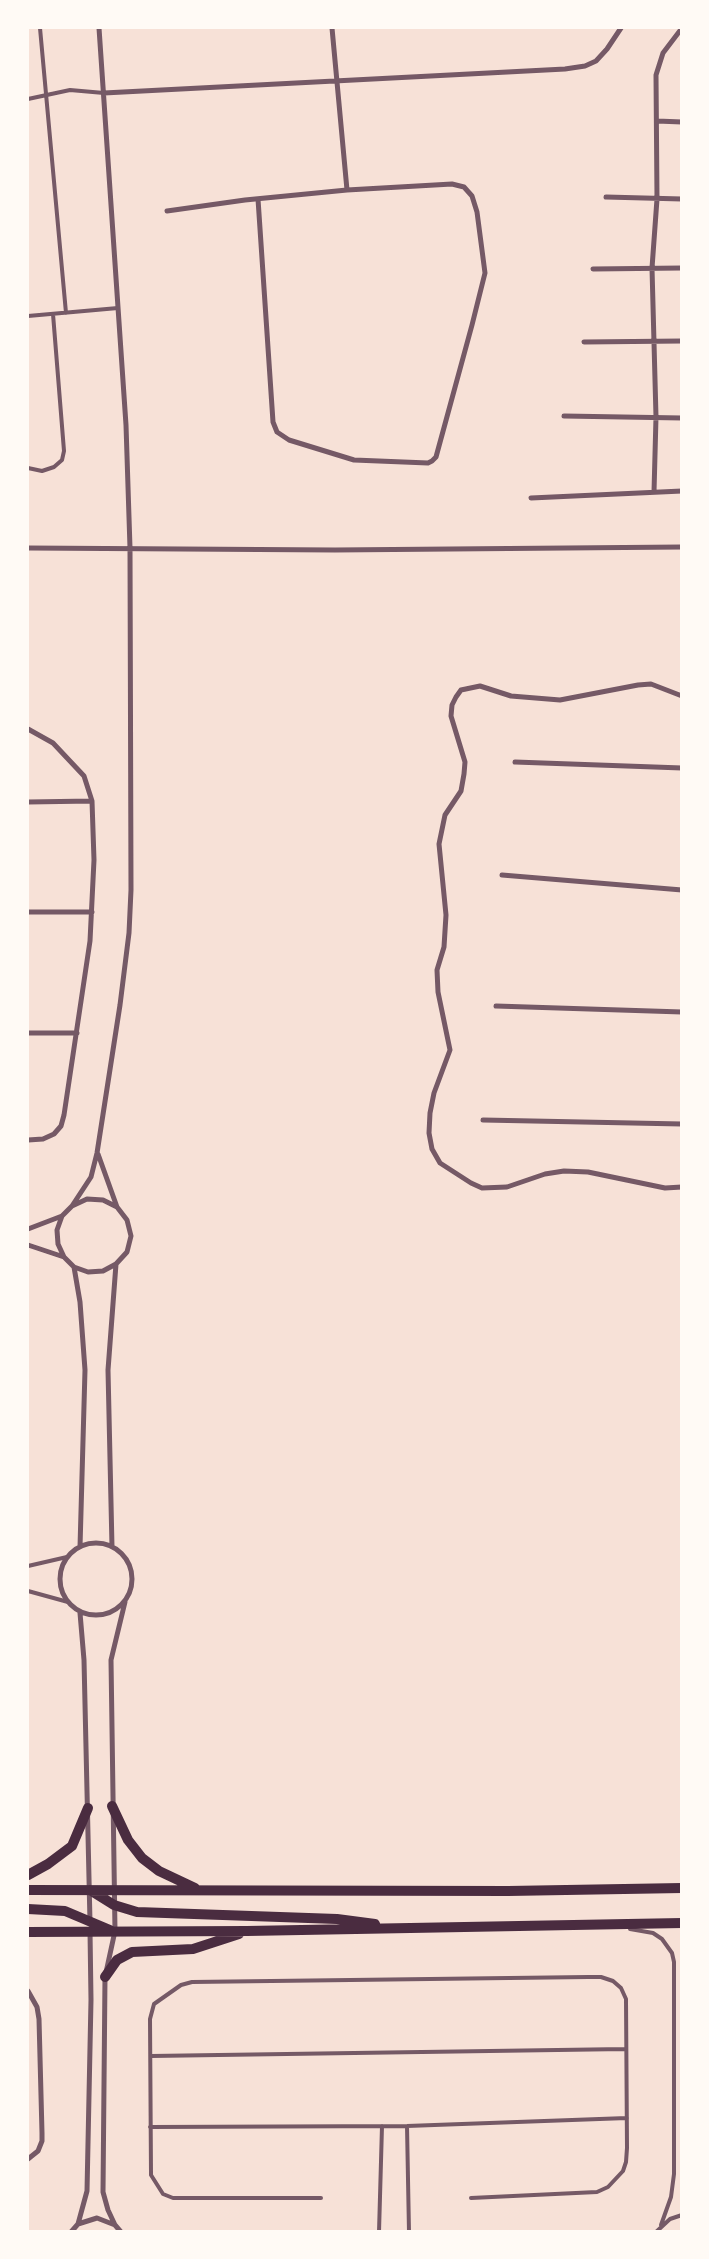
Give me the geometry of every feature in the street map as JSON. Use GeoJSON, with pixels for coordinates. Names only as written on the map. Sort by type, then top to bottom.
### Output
{"type":"FeatureCollection","features":[{"type":"Feature","properties":{"kind":"main road"},"geometry":{"type":"LineString","coordinates":[[112,1806],[128,1840],[142,1858],[159,1871],[199,1890]]}},
{"type":"Feature","properties":{"kind":"main road"},"geometry":{"type":"LineString","coordinates":[[28,1876],[72,1846],[88,1808]]}},
{"type":"Feature","properties":{"kind":"main road"},"geometry":{"type":"LineString","coordinates":[[28,1890],[508,1891],[682,1888]]}},
{"type":"Feature","properties":{"kind":"main road"},"geometry":{"type":"LineString","coordinates":[[89,1889],[114,1905],[137,1912],[337,1919],[415,1928]]}},
{"type":"Feature","properties":{"kind":"main road"},"geometry":{"type":"LineString","coordinates":[[28,1909],[65,1911],[115,1932]]}},
{"type":"Feature","properties":{"kind":"main road"},"geometry":{"type":"LineString","coordinates":[[28,1932],[247,1931],[682,1922]]}},
{"type":"Feature","properties":{"kind":"main road"},"geometry":{"type":"LineString","coordinates":[[105,1977],[116,1960],[132,1952],[193,1949],[247,1931]]}},
{"type":"Feature","properties":{"kind":"street"},"geometry":{"type":"LineString","coordinates":[[28,1229],[62,1216],[72,1206],[91,1177],[98,1153],[130,933],[130,548],[126,424],[99,28]]}},
{"type":"Feature","properties":{"kind":"street"},"geometry":{"type":"LineString","coordinates":[[332,28],[347,190]]}},
{"type":"Feature","properties":{"kind":"street"},"geometry":{"type":"LineString","coordinates":[[104,93],[565,69],[585,66],[596,61],[607,49],[621,28]]}},
{"type":"Feature","properties":{"kind":"street"},"geometry":{"type":"LineString","coordinates":[[654,492],[656,417],[652,268],[657,199],[656,75],[660,60],[682,28]]}},
{"type":"Feature","properties":{"kind":"street"},"geometry":{"type":"LineString","coordinates":[[657,121],[682,122]]}},
{"type":"Feature","properties":{"kind":"street"},"geometry":{"type":"LineString","coordinates":[[167,210],[347,190],[452,184],[464,187],[472,196],[477,212],[485,273],[436,456],[428,462],[354,460],[289,440],[277,432],[273,422],[258,200]]}},
{"type":"Feature","properties":{"kind":"street"},"geometry":{"type":"LineString","coordinates":[[606,197],[682,199]]}},
{"type":"Feature","properties":{"kind":"street"},"geometry":{"type":"LineString","coordinates":[[593,269],[682,268]]}},
{"type":"Feature","properties":{"kind":"street"},"geometry":{"type":"LineString","coordinates":[[584,342],[682,341]]}},
{"type":"Feature","properties":{"kind":"street"},"geometry":{"type":"LineString","coordinates":[[564,416],[682,418]]}},
{"type":"Feature","properties":{"kind":"street"},"geometry":{"type":"LineString","coordinates":[[531,498],[682,492]]}},
{"type":"Feature","properties":{"kind":"street"},"geometry":{"type":"LineString","coordinates":[[28,548],[335,550],[682,547]]}},
{"type":"Feature","properties":{"kind":"street"},"geometry":{"type":"LineString","coordinates":[[682,696],[651,684],[638,684],[560,700],[511,696],[480,686],[461,690],[456,697],[452,705],[451,716],[466,762],[461,791],[445,816],[439,844],[446,915],[444,946],[437,970],[438,992],[450,1050],[434,1092],[430,1113],[432,1149],[440,1163],[482,1188],[508,1187],[545,1174],[564,1171],[588,1172],[665,1188],[682,1187]]}},
{"type":"Feature","properties":{"kind":"street"},"geometry":{"type":"LineString","coordinates":[[28,728],[44,737],[62,752],[84,776],[92,801],[92,912],[90,941],[61,1126],[54,1134],[43,1139],[28,1140]]}},
{"type":"Feature","properties":{"kind":"street"},"geometry":{"type":"LineString","coordinates":[[515,762],[682,768]]}},
{"type":"Feature","properties":{"kind":"street"},"geometry":{"type":"LineString","coordinates":[[28,802],[92,801]]}},
{"type":"Feature","properties":{"kind":"street"},"geometry":{"type":"LineString","coordinates":[[502,875],[682,890]]}},
{"type":"Feature","properties":{"kind":"street"},"geometry":{"type":"LineString","coordinates":[[28,912],[92,912]]}},
{"type":"Feature","properties":{"kind":"street"},"geometry":{"type":"LineString","coordinates":[[496,1006],[682,1012]]}},
{"type":"Feature","properties":{"kind":"street"},"geometry":{"type":"LineString","coordinates":[[28,1033],[77,1033]]}},
{"type":"Feature","properties":{"kind":"street"},"geometry":{"type":"LineString","coordinates":[[483,1120],[682,1124]]}},
{"type":"Feature","properties":{"kind":"street"},"geometry":{"type":"LineString","coordinates":[[62,1216],[57,1230],[58,1244],[64,1257],[74,1267],[88,1272],[103,1271],[116,1264],[127,1252],[131,1236],[127,1220],[118,1208],[98,1153]]}},
{"type":"Feature","properties":{"kind":"street"},"geometry":{"type":"LineString","coordinates":[[72,1206],[87,1199],[103,1200],[118,1208]]}},
{"type":"Feature","properties":{"kind":"street"},"geometry":{"type":"LineString","coordinates":[[28,1245],[64,1257]]}},
{"type":"Feature","properties":{"kind":"street"},"geometry":{"type":"LineString","coordinates":[[112,1546],[108,1370],[116,1264]]}},
{"type":"Feature","properties":{"kind":"street"},"geometry":{"type":"LineString","coordinates":[[74,1267],[80,1302],[84,1370],[80,1547]]}},
{"type":"Feature","properties":{"kind":"street"},"geometry":{"type":"LineString","coordinates":[[121,2232],[108,2210],[103,2192],[105,1977],[115,1932],[111,1660],[125,1602],[132,1587],[132,1571],[125,1556],[112,1546],[96,1543],[80,1547],[67,1557],[60,1572],[60,1588],[68,1602],[80,1612],[96,1616],[112,1612],[125,1602]]}},
{"type":"Feature","properties":{"kind":"street"},"geometry":{"type":"LineString","coordinates":[[78,2224],[87,2191],[91,2000],[84,1660],[80,1612]]}},
{"type":"Feature","properties":{"kind":"street"},"geometry":{"type":"LineString","coordinates":[[28,1991],[37,2007],[40,2019],[42,2133],[42,2141],[38,2151],[28,2159]]}},
{"type":"Feature","properties":{"kind":"street"},"geometry":{"type":"LineString","coordinates":[[70,2231],[78,2224],[97,2218],[115,2224]]}},
{"type":"Feature","properties":{"kind":"lane"},"geometry":{"type":"LineString","coordinates":[[40,28],[66,313]]}},
{"type":"Feature","properties":{"kind":"lane"},"geometry":{"type":"LineString","coordinates":[[28,99],[70,90],[104,93]]}},
{"type":"Feature","properties":{"kind":"lane"},"geometry":{"type":"LineString","coordinates":[[28,316],[118,308]]}},
{"type":"Feature","properties":{"kind":"lane"},"geometry":{"type":"LineString","coordinates":[[28,468],[42,471],[54,467],[62,460],[64,451],[53,314]]}},
{"type":"Feature","properties":{"kind":"lane"},"geometry":{"type":"LineString","coordinates":[[28,1566],[67,1557]]}},
{"type":"Feature","properties":{"kind":"lane"},"geometry":{"type":"LineString","coordinates":[[28,1592],[68,1602]]}},
{"type":"Feature","properties":{"kind":"lane"},"geometry":{"type":"LineString","coordinates":[[584,1924],[653,1933],[662,1939],[672,1953],[674,1962],[674,2174],[671,2197],[661,2225],[656,2232]]}},
{"type":"Feature","properties":{"kind":"lane"},"geometry":{"type":"LineString","coordinates":[[321,2198],[174,2198],[163,2194],[151,2175],[150,2018],[154,2004],[181,1985],[192,1982],[601,1977],[613,1981],[621,1988],[626,1999],[627,2118],[626,2162],[623,2171],[608,2187],[597,2192],[471,2198]]}},
{"type":"Feature","properties":{"kind":"lane"},"geometry":{"type":"LineString","coordinates":[[151,2056],[625,2049]]}},
{"type":"Feature","properties":{"kind":"lane"},"geometry":{"type":"LineString","coordinates":[[150,2128],[407,2126],[627,2118]]}},
{"type":"Feature","properties":{"kind":"lane"},"geometry":{"type":"LineString","coordinates":[[379,2232],[382,2126]]}},
{"type":"Feature","properties":{"kind":"lane"},"geometry":{"type":"LineString","coordinates":[[407,2126],[409,2232]]}},
{"type":"Feature","properties":{"kind":"lane"},"geometry":{"type":"LineString","coordinates":[[661,2225],[670,2218],[682,2215]]}}]}
